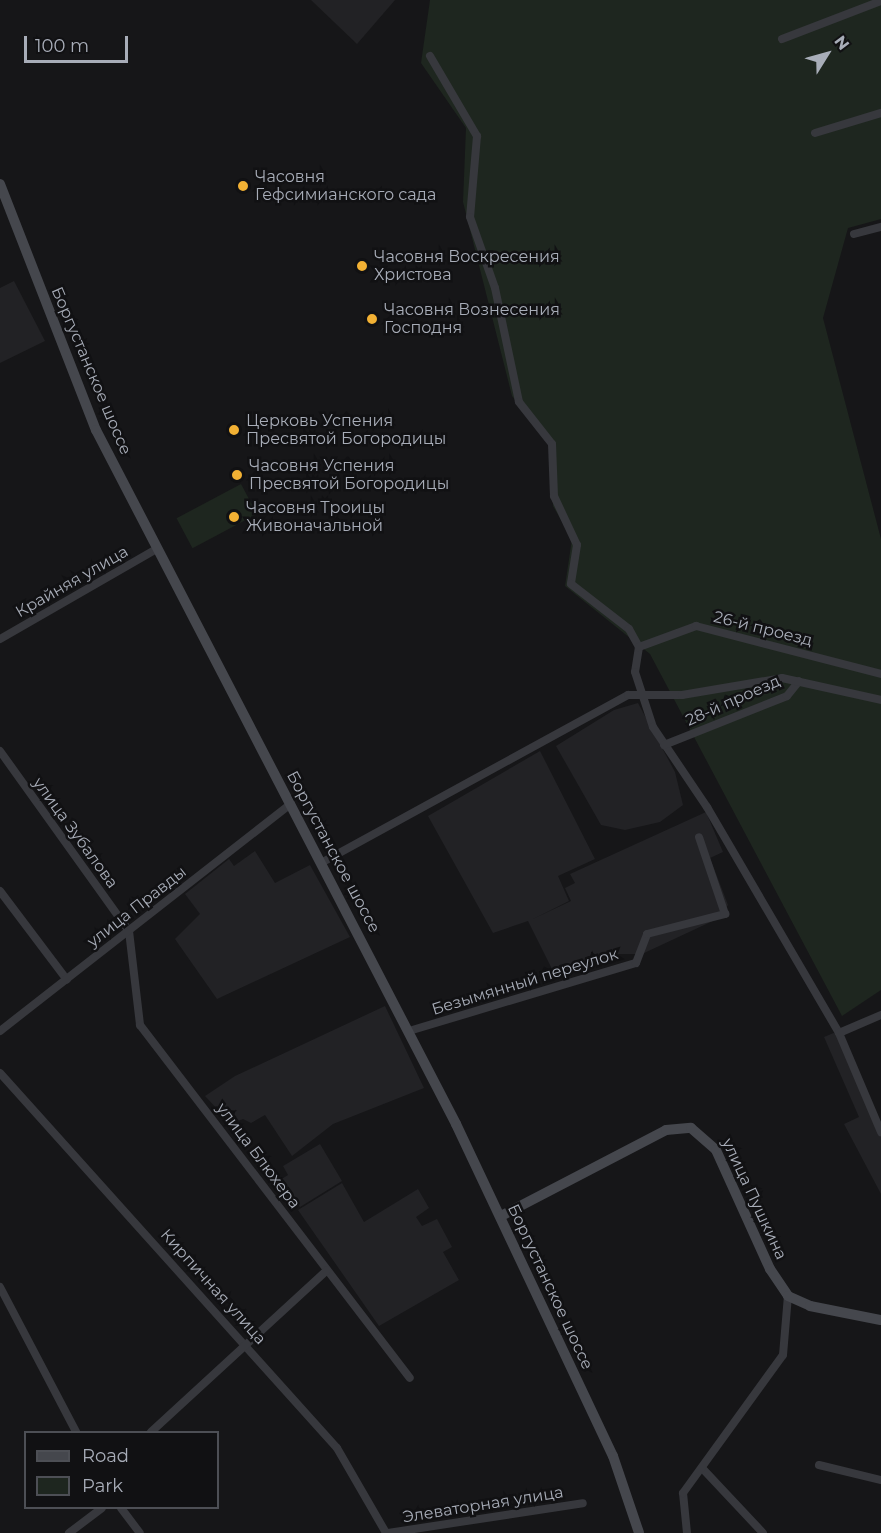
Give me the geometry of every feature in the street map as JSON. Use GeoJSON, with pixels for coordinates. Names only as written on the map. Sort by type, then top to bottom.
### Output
{"type":"FeatureCollection","features":[{"type":"Feature","properties":{"kind":"street"},"geometry":{"type":"LineString","coordinates":[[782,39],[881,1]]}},
{"type":"Feature","properties":{"kind":"street"},"geometry":{"type":"LineString","coordinates":[[430,56],[477,136],[470,217],[495,288],[519,402],[552,444],[554,496],[577,545],[571,584],[629,629],[639,647],[635,672],[664,745],[707,807],[838,1033],[881,1132]]}},
{"type":"Feature","properties":{"kind":"street"},"geometry":{"type":"LineString","coordinates":[[815,133],[881,113]]}},
{"type":"Feature","properties":{"kind":"street","name":"Боргустанское шоссе"},"geometry":{"type":"LineString","coordinates":[[0,184],[96,430],[409,1031],[501,1216],[630,1495],[639,1533]]}},
{"type":"Feature","properties":{"kind":"street"},"geometry":{"type":"LineString","coordinates":[[854,234],[881,227]]}},
{"type":"Feature","properties":{"kind":"street","name":"Крайняя улица"},"geometry":{"type":"LineString","coordinates":[[0,639],[158,548]]}},
{"type":"Feature","properties":{"kind":"street","name":"26-й проезд"},"geometry":{"type":"LineString","coordinates":[[639,647],[696,626],[881,674]]}},
{"type":"Feature","properties":{"kind":"street"},"geometry":{"type":"LineString","coordinates":[[321,863],[628,695],[642,692],[682,695],[782,678],[799,681]]}},
{"type":"Feature","properties":{"kind":"street","name":"28-й проезд"},"geometry":{"type":"LineString","coordinates":[[664,745],[787,696],[799,681],[881,700]]}},
{"type":"Feature","properties":{"kind":"street","name":"улица Зубалова"},"geometry":{"type":"LineString","coordinates":[[0,751],[129,931]]}},
{"type":"Feature","properties":{"kind":"street","name":"улица Правды"},"geometry":{"type":"LineString","coordinates":[[0,1032],[291,804]]}},
{"type":"Feature","properties":{"kind":"street","name":"Безымянный переулок"},"geometry":{"type":"LineString","coordinates":[[409,1031],[636,963],[647,934],[725,914],[699,837]]}},
{"type":"Feature","properties":{"kind":"street"},"geometry":{"type":"LineString","coordinates":[[0,891],[67,980]]}},
{"type":"Feature","properties":{"kind":"street","name":"улица Блюхера"},"geometry":{"type":"LineString","coordinates":[[129,931],[140,1025],[410,1378]]}},
{"type":"Feature","properties":{"kind":"street"},"geometry":{"type":"LineString","coordinates":[[838,1033],[881,1015]]}},
{"type":"Feature","properties":{"kind":"street","name":"Кирпичная улица"},"geometry":{"type":"LineString","coordinates":[[0,1073],[337,1448],[387,1533]]}},
{"type":"Feature","properties":{"kind":"street","name":"улица Пушкина"},"geometry":{"type":"LineString","coordinates":[[501,1216],[666,1130],[691,1128],[716,1150],[770,1269],[788,1296]]}},
{"type":"Feature","properties":{"kind":"street"},"geometry":{"type":"LineString","coordinates":[[152,1431],[248,1347],[327,1270]]}},
{"type":"Feature","properties":{"kind":"street"},"geometry":{"type":"LineString","coordinates":[[0,1287],[75,1431]]}},
{"type":"Feature","properties":{"kind":"street"},"geometry":{"type":"LineString","coordinates":[[687,1533],[683,1493],[783,1355],[788,1296],[810,1306],[881,1319]]}},
{"type":"Feature","properties":{"kind":"street"},"geometry":{"type":"LineString","coordinates":[[819,1465],[881,1480]]}},
{"type":"Feature","properties":{"kind":"street"},"geometry":{"type":"LineString","coordinates":[[702,1468],[763,1533]]}},
{"type":"Feature","properties":{"kind":"street","name":"Элеваторная улица"},"geometry":{"type":"LineString","coordinates":[[387,1533],[583,1503]]}},
{"type":"Feature","properties":{"kind":"street"},"geometry":{"type":"LineString","coordinates":[[69,1533],[101,1509]]}},
{"type":"Feature","properties":{"kind":"street"},"geometry":{"type":"LineString","coordinates":[[122,1509],[140,1533]]}},
{"type":"Feature","properties":{"kind":"shaded area"},"geometry":{"type":"Polygon","coordinates":[[[311,0],[395,0],[357,44],[311,0]]]}},
{"type":"Feature","properties":{"kind":"shaded area"},"geometry":{"type":"Polygon","coordinates":[[[14,281],[45,341],[0,363],[0,288],[14,281]]]}},
{"type":"Feature","properties":{"kind":"shaded area"},"geometry":{"type":"Polygon","coordinates":[[[638,703],[675,772],[683,805],[660,822],[625,830],[601,825],[556,746],[614,710],[638,703]]]}},
{"type":"Feature","properties":{"kind":"shaded area"},"geometry":{"type":"Polygon","coordinates":[[[540,751],[595,859],[558,876],[569,901],[533,919],[571,901],[565,888],[575,883],[570,874],[706,812],[723,852],[710,858],[728,905],[717,919],[642,954],[619,954],[556,977],[528,921],[493,933],[428,816],[540,751]]]}},
{"type":"Feature","properties":{"kind":"shaded area"},"geometry":{"type":"Polygon","coordinates":[[[255,851],[275,883],[310,865],[350,937],[217,999],[175,939],[200,914],[185,894],[229,859],[234,866],[255,851]]]}},
{"type":"Feature","properties":{"kind":"shaded area"},"geometry":{"type":"Polygon","coordinates":[[[385,1006],[424,1088],[333,1124],[292,1156],[265,1115],[251,1123],[243,1119],[231,1124],[205,1096],[235,1076],[385,1006]]]}},
{"type":"Feature","properties":{"kind":"shaded area"},"geometry":{"type":"Polygon","coordinates":[[[836,1032],[881,1137],[881,1194],[844,1124],[859,1117],[824,1037],[836,1032]]]}},
{"type":"Feature","properties":{"kind":"shaded area"},"geometry":{"type":"Polygon","coordinates":[[[320,1144],[342,1181],[300,1207],[280,1180],[288,1175],[283,1166],[320,1144]]]}},
{"type":"Feature","properties":{"kind":"shaded area"},"geometry":{"type":"Polygon","coordinates":[[[342,1183],[364,1222],[418,1189],[429,1208],[416,1217],[422,1226],[437,1219],[452,1247],[443,1252],[459,1280],[379,1326],[298,1210],[342,1183]]]}},
{"type":"Feature","properties":{"kind":"green space"},"geometry":{"type":"Polygon","coordinates":[[[430,0],[881,0],[881,219],[848,228],[823,318],[881,539],[881,990],[842,1016],[650,654],[565,586],[572,539],[553,506],[550,446],[512,396],[463,202],[466,128],[421,63],[430,0]]]}},
{"type":"Feature","properties":{"kind":"green space"},"geometry":{"type":"Polygon","coordinates":[[[241,484],[257,514],[193,548],[177,518],[241,484]]]}},
{"type":"Feature","properties":{"kind":"place","name":"Часовня Гефсимианского сада"},"geometry":{"type":"Point","coordinates":[243,186]}},
{"type":"Feature","properties":{"kind":"place","name":"Часовня Воскресения Христова"},"geometry":{"type":"Point","coordinates":[362,266]}},
{"type":"Feature","properties":{"kind":"place","name":"Часовня Вознесения Господня"},"geometry":{"type":"Point","coordinates":[372,319]}},
{"type":"Feature","properties":{"kind":"place","name":"Церковь Успения Пресвятой Богородицы"},"geometry":{"type":"Point","coordinates":[234,430]}},
{"type":"Feature","properties":{"kind":"place","name":"Часовня Успения Пресвятой Богородицы"},"geometry":{"type":"Point","coordinates":[237,475]}},
{"type":"Feature","properties":{"kind":"place","name":"Часовня Троицы Живоначальной"},"geometry":{"type":"Point","coordinates":[234,517]}}]}
